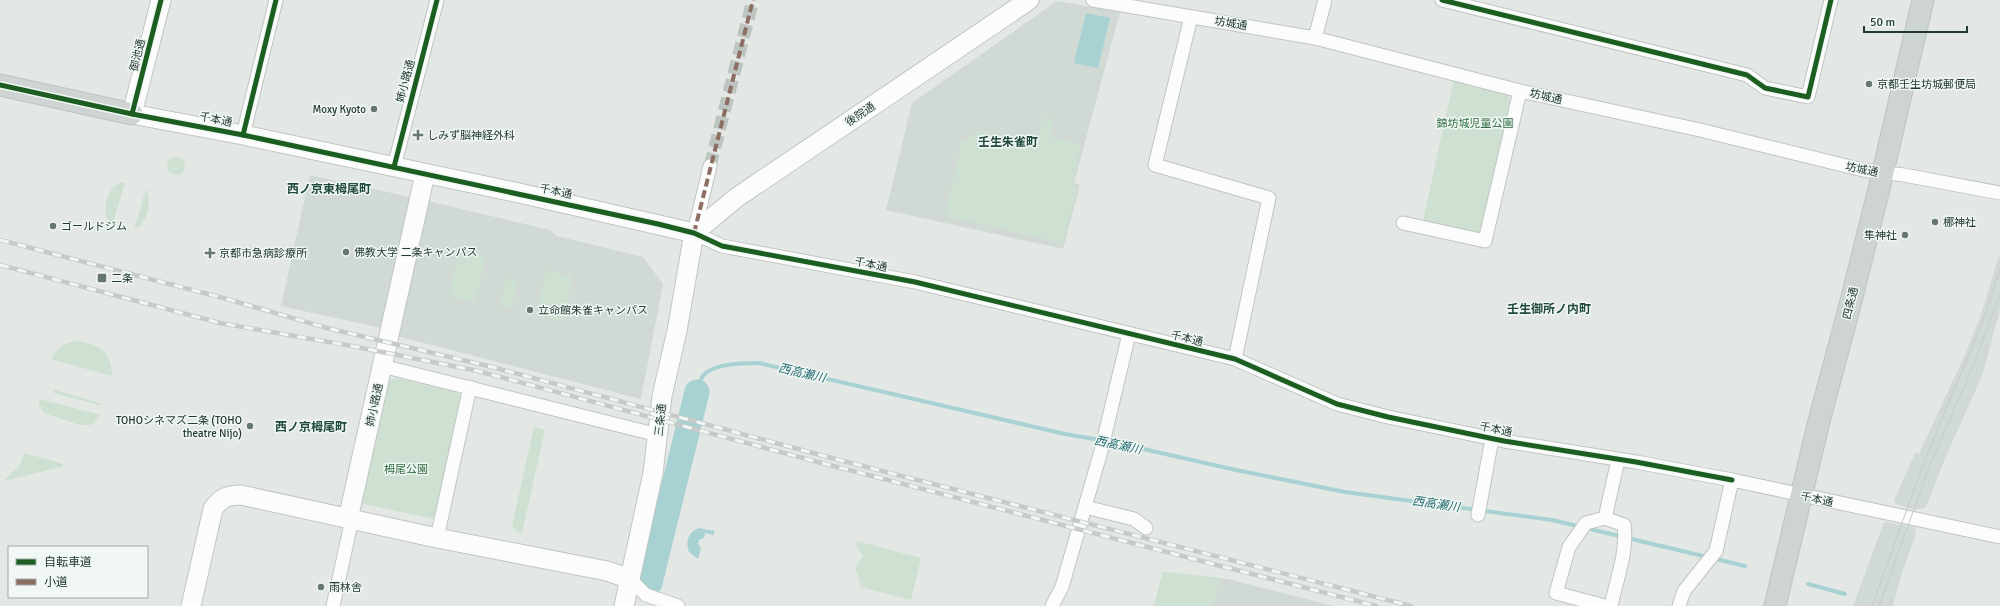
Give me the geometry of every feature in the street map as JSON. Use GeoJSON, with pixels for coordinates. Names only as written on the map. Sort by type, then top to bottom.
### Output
{"type":"FeatureCollection","features":[{"type":"Feature","properties":{"kind":"main road","name":"四条通"},"geometry":{"type":"LineString","coordinates":[[1775,606],[1819,421],[1849,309],[1923,0]]}},
{"type":"Feature","properties":{"kind":"main road","name":"千本通"},"geometry":{"type":"LineString","coordinates":[[0,86],[132,114]]}},
{"type":"Feature","properties":{"kind":"street","name":"御池通"},"geometry":{"type":"LineString","coordinates":[[132,114],[161,0]]}},
{"type":"Feature","properties":{"kind":"street"},"geometry":{"type":"LineString","coordinates":[[243,135],[276,0]]}},
{"type":"Feature","properties":{"kind":"street","name":"姉小路通"},"geometry":{"type":"LineString","coordinates":[[394,167],[437,0]]}},
{"type":"Feature","properties":{"kind":"street","name":"後院通"},"geometry":{"type":"LineString","coordinates":[[694,233],[736,198],[1029,0]]}},
{"type":"Feature","properties":{"kind":"street","name":"坊城通"},"geometry":{"type":"LineString","coordinates":[[1093,0],[1315,38],[1520,91],[1882,173],[1904,175],[2000,193]]}},
{"type":"Feature","properties":{"kind":"street"},"geometry":{"type":"LineString","coordinates":[[1315,38],[1325,0]]}},
{"type":"Feature","properties":{"kind":"street"},"geometry":{"type":"LineString","coordinates":[[1442,0],[1747,75],[1765,88],[1808,97],[1831,0]]}},
{"type":"Feature","properties":{"kind":"street"},"geometry":{"type":"LineString","coordinates":[[1191,17],[1155,165],[1269,198],[1235,359]]}},
{"type":"Feature","properties":{"kind":"street"},"geometry":{"type":"LineString","coordinates":[[1403,223],[1485,241],[1520,91]]}},
{"type":"Feature","properties":{"kind":"street","name":"千本通"},"geometry":{"type":"LineString","coordinates":[[132,114],[243,135],[694,233],[722,246],[915,282],[1235,359],[1337,404],[1492,439],[1732,480],[2000,538]]}},
{"type":"Feature","properties":{"kind":"street"},"geometry":{"type":"LineString","coordinates":[[694,233],[710,166]]}},
{"type":"Feature","properties":{"kind":"street","name":"姉小路通"},"geometry":{"type":"LineString","coordinates":[[333,606],[382,366],[425,174]]}},
{"type":"Feature","properties":{"kind":"street","name":"三条通"},"geometry":{"type":"LineString","coordinates":[[624,606],[653,472],[662,396],[677,331],[694,233]]}},
{"type":"Feature","properties":{"kind":"street"},"geometry":{"type":"LineString","coordinates":[[1052,606],[1062,587],[1085,507],[1103,443],[1129,334]]}},
{"type":"Feature","properties":{"kind":"street"},"geometry":{"type":"LineString","coordinates":[[382,366],[658,435]]}},
{"type":"Feature","properties":{"kind":"street"},"geometry":{"type":"LineString","coordinates":[[437,538],[470,387]]}},
{"type":"Feature","properties":{"kind":"street"},"geometry":{"type":"LineString","coordinates":[[1478,514],[1492,439]]}},
{"type":"Feature","properties":{"kind":"street"},"geometry":{"type":"LineString","coordinates":[[1605,518],[1618,460]]}},
{"type":"Feature","properties":{"kind":"street"},"geometry":{"type":"LineString","coordinates":[[1680,606],[1684,591],[1716,551],[1732,480]]}},
{"type":"Feature","properties":{"kind":"street"},"geometry":{"type":"LineString","coordinates":[[192,606],[207,529],[213,509],[219,500],[230,495],[241,495],[437,538],[607,571],[630,579],[646,595],[678,606]]}},
{"type":"Feature","properties":{"kind":"street"},"geometry":{"type":"LineString","coordinates":[[1085,507],[1134,519],[1146,528]]}},
{"type":"Feature","properties":{"kind":"street"},"geometry":{"type":"LineString","coordinates":[[1605,606],[1556,593],[1569,548],[1582,528],[1605,518],[1624,525],[1625,537],[1611,606]]}},
{"type":"Feature","properties":{"kind":"shaded area"},"geometry":{"type":"Polygon","coordinates":[[[1057,1],[1120,12],[1074,183],[1080,185],[1063,249],[886,210],[912,103],[1057,1]]]}},
{"type":"Feature","properties":{"kind":"shaded area","name":"佛教大学 二条キャンパス"},"geometry":{"type":"Polygon","coordinates":[[[310,175],[410,197],[381,328],[281,306],[310,175]]]}},
{"type":"Feature","properties":{"kind":"shaded area","name":"立命館朱雀キャンパス"},"geometry":{"type":"Polygon","coordinates":[[[428,201],[550,230],[557,236],[643,257],[663,284],[641,399],[397,336],[428,201]]]}},
{"type":"Feature","properties":{"kind":"shaded area"},"geometry":{"type":"Polygon","coordinates":[[[2000,253],[2000,310],[1982,376],[1946,456],[1926,507],[1916,510],[1896,504],[1894,501],[1915,453],[1919,454],[1980,318],[2000,253]]]}},
{"type":"Feature","properties":{"kind":"shaded area"},"geometry":{"type":"Polygon","coordinates":[[[1884,522],[1914,527],[1916,534],[1902,573],[1893,606],[1853,606],[1884,522]]]}},
{"type":"Feature","properties":{"kind":"shaded area"},"geometry":{"type":"Polygon","coordinates":[[[1163,572],[1228,579],[1334,606],[1154,606],[1163,572]]]}},
{"type":"Feature","properties":{"kind":"green space","name":"錦坊城児童公園"},"geometry":{"type":"Polygon","coordinates":[[[1454,78],[1507,92],[1510,101],[1482,231],[1474,234],[1423,221],[1454,78]]]}},
{"type":"Feature","properties":{"kind":"green space"},"geometry":{"type":"Polygon","coordinates":[[[1043,117],[1053,119],[1049,137],[1081,145],[1072,185],[1077,188],[1063,243],[945,216],[962,141],[980,130],[1037,142],[1043,117]]]}},
{"type":"Feature","properties":{"kind":"green space"},"geometry":{"type":"Polygon","coordinates":[[[176,157],[182,160],[185,166],[182,172],[176,175],[170,172],[167,166],[170,160],[176,157]]]}},
{"type":"Feature","properties":{"kind":"green space"},"geometry":{"type":"Polygon","coordinates":[[[122,182],[125,183],[113,223],[109,222],[106,211],[107,199],[113,188],[122,182]]]}},
{"type":"Feature","properties":{"kind":"green space"},"geometry":{"type":"Polygon","coordinates":[[[146,189],[149,200],[148,212],[143,222],[134,229],[146,189]]]}},
{"type":"Feature","properties":{"kind":"green space"},"geometry":{"type":"Polygon","coordinates":[[[459,250],[486,256],[476,302],[449,296],[459,250]]]}},
{"type":"Feature","properties":{"kind":"green space"},"geometry":{"type":"Polygon","coordinates":[[[546,270],[573,276],[563,321],[536,315],[546,270]]]}},
{"type":"Feature","properties":{"kind":"green space"},"geometry":{"type":"Polygon","coordinates":[[[506,278],[518,281],[512,307],[500,305],[506,278]]]}},
{"type":"Feature","properties":{"kind":"green space"},"geometry":{"type":"Polygon","coordinates":[[[76,341],[91,344],[102,350],[109,360],[112,376],[51,359],[61,347],[67,343],[76,341]]]}},
{"type":"Feature","properties":{"kind":"green space","name":"栂尾公園"},"geometry":{"type":"Polygon","coordinates":[[[396,378],[454,391],[461,396],[434,519],[359,503],[388,382],[396,378]]]}},
{"type":"Feature","properties":{"kind":"green space"},"geometry":{"type":"Polygon","coordinates":[[[54,390],[103,404],[100,405],[54,393],[54,390]]]}},
{"type":"Feature","properties":{"kind":"green space"},"geometry":{"type":"Polygon","coordinates":[[[39,399],[101,415],[91,425],[80,425],[44,413],[39,405],[39,399]]]}},
{"type":"Feature","properties":{"kind":"green space"},"geometry":{"type":"Polygon","coordinates":[[[534,427],[545,430],[522,533],[516,531],[512,525],[534,427]]]}},
{"type":"Feature","properties":{"kind":"green space"},"geometry":{"type":"Polygon","coordinates":[[[24,453],[61,463],[63,465],[61,467],[4,481],[20,465],[24,453]]]}},
{"type":"Feature","properties":{"kind":"green space"},"geometry":{"type":"Polygon","coordinates":[[[857,541],[921,558],[911,600],[861,587],[855,567],[863,556],[856,545],[857,541]]]}},
{"type":"Feature","properties":{"kind":"green space"},"geometry":{"type":"Polygon","coordinates":[[[1163,572],[1220,578],[1213,606],[1154,606],[1163,572]]]}},
{"type":"Feature","properties":{"kind":"water"},"geometry":{"type":"Polygon","coordinates":[[[1086,13],[1110,18],[1098,68],[1074,63],[1086,13]]]}},
{"type":"Feature","properties":{"kind":"water"},"geometry":{"type":"Polygon","coordinates":[[[698,528],[715,531],[713,535],[705,533],[704,538],[699,540],[698,544],[701,548],[698,559],[689,552],[687,541],[692,532],[698,528]]]}},
{"type":"Feature","properties":{"kind":"waterway","name":"西高瀬川"},"geometry":{"type":"LineString","coordinates":[[697,392],[702,377],[713,369],[721,366],[759,363],[1065,434],[1117,443],[1236,470],[1345,492],[1552,520],[1745,566]]}},
{"type":"Feature","properties":{"kind":"waterway","name":"西高瀬川"},"geometry":{"type":"LineString","coordinates":[[650,583],[697,392]]}},
{"type":"Feature","properties":{"kind":"waterway","name":"西高瀬川"},"geometry":{"type":"LineString","coordinates":[[1808,584],[1845,594]]}},
{"type":"Feature","properties":{"kind":"tunnel"},"geometry":{"type":"LineString","coordinates":[[710,166],[753,0]]}},
{"type":"Feature","properties":{"kind":"tram line"},"geometry":{"type":"LineString","coordinates":[[1872,606],[1924,462],[1983,321],[2000,269]]}},
{"type":"Feature","properties":{"kind":"tram line"},"geometry":{"type":"LineString","coordinates":[[1879,606],[1930,465],[1973,366],[2000,295]]}},
{"type":"Feature","properties":{"kind":"railway"},"geometry":{"type":"LineString","coordinates":[[0,240],[227,299],[327,328],[492,367],[843,461],[1411,606]]}},
{"type":"Feature","properties":{"kind":"railway"},"geometry":{"type":"LineString","coordinates":[[0,265],[220,323],[352,346],[478,371],[810,460],[1376,606]]}},
{"type":"Feature","properties":{"kind":"marked path"},"geometry":{"type":"LineString","coordinates":[[694,233],[753,0]]}},
{"type":"Feature","properties":{"kind":"cycle path"},"geometry":{"type":"LineString","coordinates":[[132,114],[161,0]]}},
{"type":"Feature","properties":{"kind":"cycle path"},"geometry":{"type":"LineString","coordinates":[[243,135],[276,0]]}},
{"type":"Feature","properties":{"kind":"cycle path"},"geometry":{"type":"LineString","coordinates":[[394,167],[437,0]]}},
{"type":"Feature","properties":{"kind":"cycle path"},"geometry":{"type":"LineString","coordinates":[[1442,0],[1747,75],[1765,88],[1808,97],[1831,0]]}},
{"type":"Feature","properties":{"kind":"cycle path"},"geometry":{"type":"LineString","coordinates":[[0,85],[132,114],[243,135],[658,224],[694,233],[722,246],[915,282],[1235,359],[1337,404],[1388,417],[1504,441],[1636,462],[1732,480]]}},
{"type":"Feature","properties":{"kind":"place","name":"京都壬生坊城郵便局"},"geometry":{"type":"Point","coordinates":[1869,84]}},
{"type":"Feature","properties":{"kind":"place","name":"Moxy Kyoto"},"geometry":{"type":"Point","coordinates":[374,109]}},
{"type":"Feature","properties":{"kind":"place","name":"しみず脳神経外科"},"geometry":{"type":"Point","coordinates":[418,135]}},
{"type":"Feature","properties":{"kind":"place","name":"梛神社"},"geometry":{"type":"Point","coordinates":[1935,222]}},
{"type":"Feature","properties":{"kind":"place","name":"ゴールドジム"},"geometry":{"type":"Point","coordinates":[53,226]}},
{"type":"Feature","properties":{"kind":"place","name":"隼神社"},"geometry":{"type":"Point","coordinates":[1905,235]}},
{"type":"Feature","properties":{"kind":"place","name":"佛教大学 二条キャンパス"},"geometry":{"type":"Point","coordinates":[346,252]}},
{"type":"Feature","properties":{"kind":"place","name":"京都市急病診療所"},"geometry":{"type":"Point","coordinates":[210,253]}},
{"type":"Feature","properties":{"kind":"place","name":"二条"},"geometry":{"type":"Point","coordinates":[102,278]}},
{"type":"Feature","properties":{"kind":"place","name":"立命館朱雀キャンパス"},"geometry":{"type":"Point","coordinates":[530,310]}},
{"type":"Feature","properties":{"kind":"place","name":"TOHOシネマズ二条 (TOHO theatre Nijo)"},"geometry":{"type":"Point","coordinates":[250,426]}},
{"type":"Feature","properties":{"kind":"place","name":"雨林舎"},"geometry":{"type":"Point","coordinates":[321,587]}},
{"type":"Feature","properties":{"kind":"district","name":"壬生朱雀町"},"geometry":{"type":"Point","coordinates":[1008,142]}},
{"type":"Feature","properties":{"kind":"district","name":"西ノ京東栂尾町"},"geometry":{"type":"Point","coordinates":[329,189]}},
{"type":"Feature","properties":{"kind":"district","name":"壬生御所ノ内町"},"geometry":{"type":"Point","coordinates":[1549,309]}},
{"type":"Feature","properties":{"kind":"district","name":"西ノ京栂尾町"},"geometry":{"type":"Point","coordinates":[311,427]}}]}
